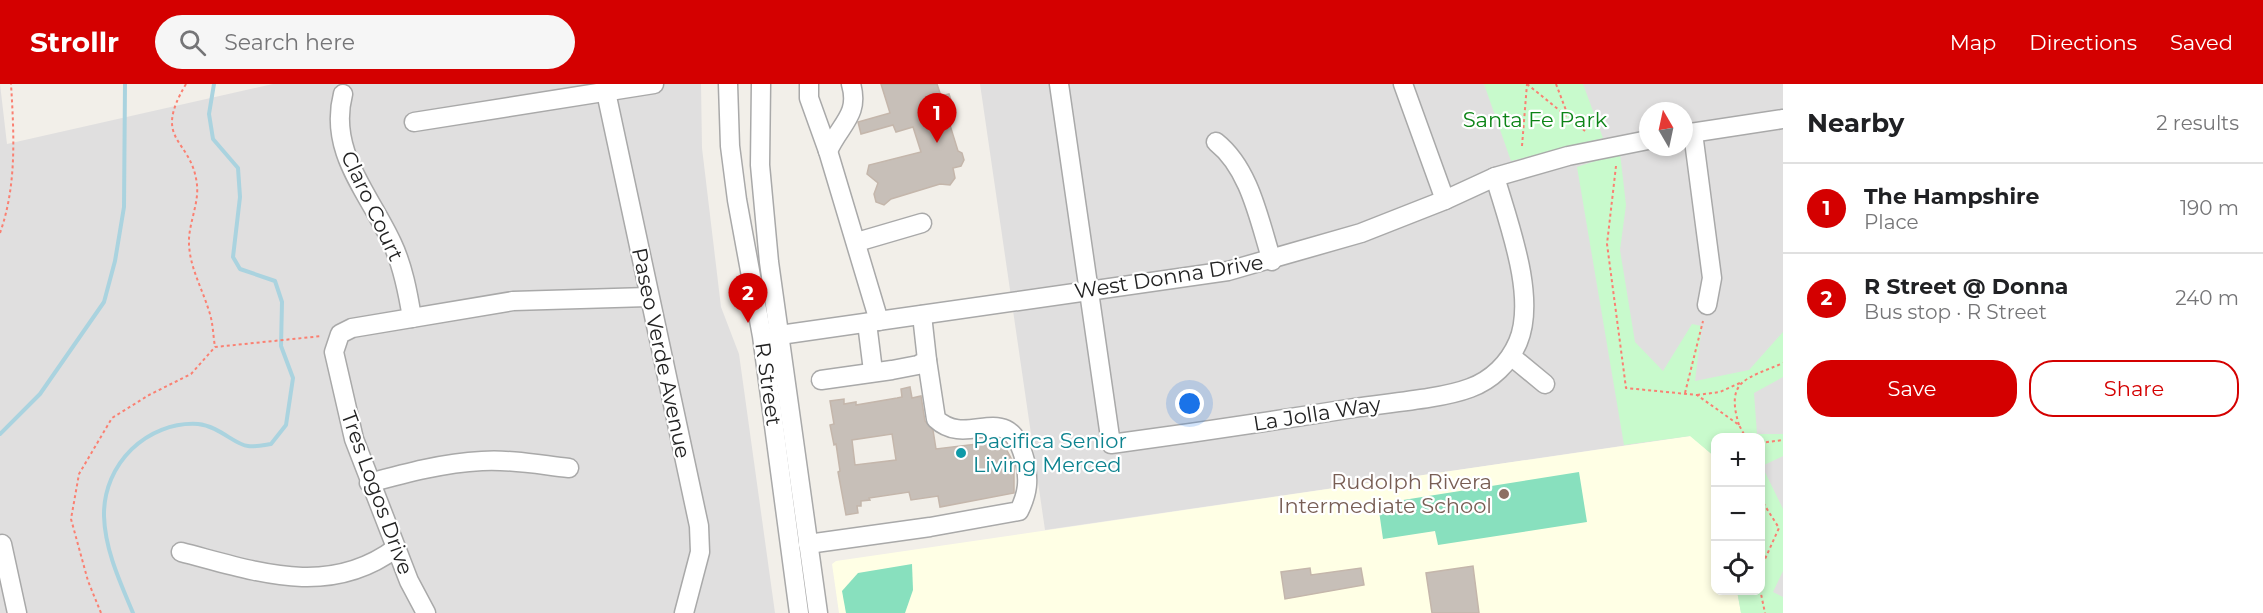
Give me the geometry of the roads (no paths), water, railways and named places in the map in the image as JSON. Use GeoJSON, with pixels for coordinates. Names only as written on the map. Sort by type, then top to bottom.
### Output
{"type":"FeatureCollection","features":[{"type":"Feature","properties":{"kind":"street"},"geometry":{"type":"LineString","coordinates":[[414,122],[654,84]]}},
{"type":"Feature","properties":{"kind":"street","name":"R Street"},"geometry":{"type":"LineString","coordinates":[[728,84],[730,146],[737,200],[762,336],[799,613]]}},
{"type":"Feature","properties":{"kind":"street","name":"R Street"},"geometry":{"type":"LineString","coordinates":[[761,84],[760,165],[769,262],[818,613]]}},
{"type":"Feature","properties":{"kind":"street"},"geometry":{"type":"LineString","coordinates":[[809,84],[809,98],[857,242],[873,322],[873,371]]}},
{"type":"Feature","properties":{"kind":"street"},"geometry":{"type":"LineString","coordinates":[[828,151],[853,111],[855,100],[850,84]]}},
{"type":"Feature","properties":{"kind":"street"},"geometry":{"type":"LineString","coordinates":[[1059,84],[1089,291]]}},
{"type":"Feature","properties":{"kind":"street"},"geometry":{"type":"LineString","coordinates":[[1403,84],[1445,200]]}},
{"type":"Feature","properties":{"kind":"street","name":"Paseo Verde Avenue"},"geometry":{"type":"LineString","coordinates":[[606,92],[648,297],[699,526],[699,552],[684,613]]}},
{"type":"Feature","properties":{"kind":"street","name":"Claro Court"},"geometry":{"type":"LineString","coordinates":[[343,94],[338,114],[339,135],[362,188],[392,243],[408,296],[412,318]]}},
{"type":"Feature","properties":{"kind":"street"},"geometry":{"type":"LineString","coordinates":[[1693,132],[1783,119]]}},
{"type":"Feature","properties":{"kind":"street"},"geometry":{"type":"LineString","coordinates":[[1216,142],[1227,151],[1239,167],[1272,261]]}},
{"type":"Feature","properties":{"kind":"street","name":"West Donna Drive"},"geometry":{"type":"LineString","coordinates":[[780,335],[1228,271],[1272,261],[1361,233],[1445,200],[1495,177],[1568,156],[1639,142]]}},
{"type":"Feature","properties":{"kind":"street"},"geometry":{"type":"LineString","coordinates":[[1692,156],[1712,278],[1707,305]]}},
{"type":"Feature","properties":{"kind":"street"},"geometry":{"type":"LineString","coordinates":[[1495,177],[1516,251],[1522,290],[1523,323],[1511,356],[1545,384]]}},
{"type":"Feature","properties":{"kind":"street"},"geometry":{"type":"LineString","coordinates":[[857,242],[922,223]]}},
{"type":"Feature","properties":{"kind":"street","name":"La Jolla Way"},"geometry":{"type":"LineString","coordinates":[[1089,291],[1111,444],[1385,404],[1469,388],[1490,378],[1511,356]]}},
{"type":"Feature","properties":{"kind":"street"},"geometry":{"type":"LineString","coordinates":[[412,318],[513,301],[648,297]]}},
{"type":"Feature","properties":{"kind":"street"},"geometry":{"type":"LineString","coordinates":[[808,544],[1019,511],[1027,495],[1028,476],[1016,435],[1008,429],[978,427],[956,431],[943,426],[936,419],[922,315]]}},
{"type":"Feature","properties":{"kind":"street","name":"Tres Logos Drive"},"geometry":{"type":"LineString","coordinates":[[412,318],[352,328],[340,334],[334,352],[351,429],[369,483],[409,581],[426,613]]}},
{"type":"Feature","properties":{"kind":"street"},"geometry":{"type":"LineString","coordinates":[[821,380],[918,365],[927,360]]}},
{"type":"Feature","properties":{"kind":"street"},"geometry":{"type":"LineString","coordinates":[[369,483],[435,466],[482,461],[507,461],[569,468]]}},
{"type":"Feature","properties":{"kind":"street"},"geometry":{"type":"LineString","coordinates":[[2,544],[17,613]]}},
{"type":"Feature","properties":{"kind":"street"},"geometry":{"type":"LineString","coordinates":[[181,552],[270,574],[313,578],[345,574],[376,563],[396,548]]}},
{"type":"Feature","properties":{"kind":"waterway"},"geometry":{"type":"LineString","coordinates":[[0,434],[40,394],[104,302],[115,261],[124,207],[125,84]]}},
{"type":"Feature","properties":{"kind":"waterway"},"geometry":{"type":"LineString","coordinates":[[133,613],[114,566],[105,529],[106,497],[111,479],[120,463],[146,438],[179,425],[206,425],[248,446],[271,444],[286,425],[293,378],[281,346],[282,302],[275,281],[240,269],[233,257],[240,197],[238,168],[213,139],[209,114],[214,84]]}},
{"type":"Feature","properties":{"kind":"place","name":"The Hampshire"},"geometry":{"type":"Point","coordinates":[937,143]}},
{"type":"Feature","properties":{"kind":"place","name":"R Street @ Donna"},"geometry":{"type":"Point","coordinates":[748,323]}},
{"type":"Feature","properties":{"kind":"place","name":"Pacifica Senior Living Merced"},"geometry":{"type":"Point","coordinates":[961,453]}},
{"type":"Feature","properties":{"kind":"place","name":"Rudolph Rivera Intermediate School"},"geometry":{"type":"Point","coordinates":[1504,494]}},
{"type":"Feature","properties":{"kind":"park label","name":"Santa Fe Park"},"geometry":{"type":"Point","coordinates":[1535,120]}}]}
